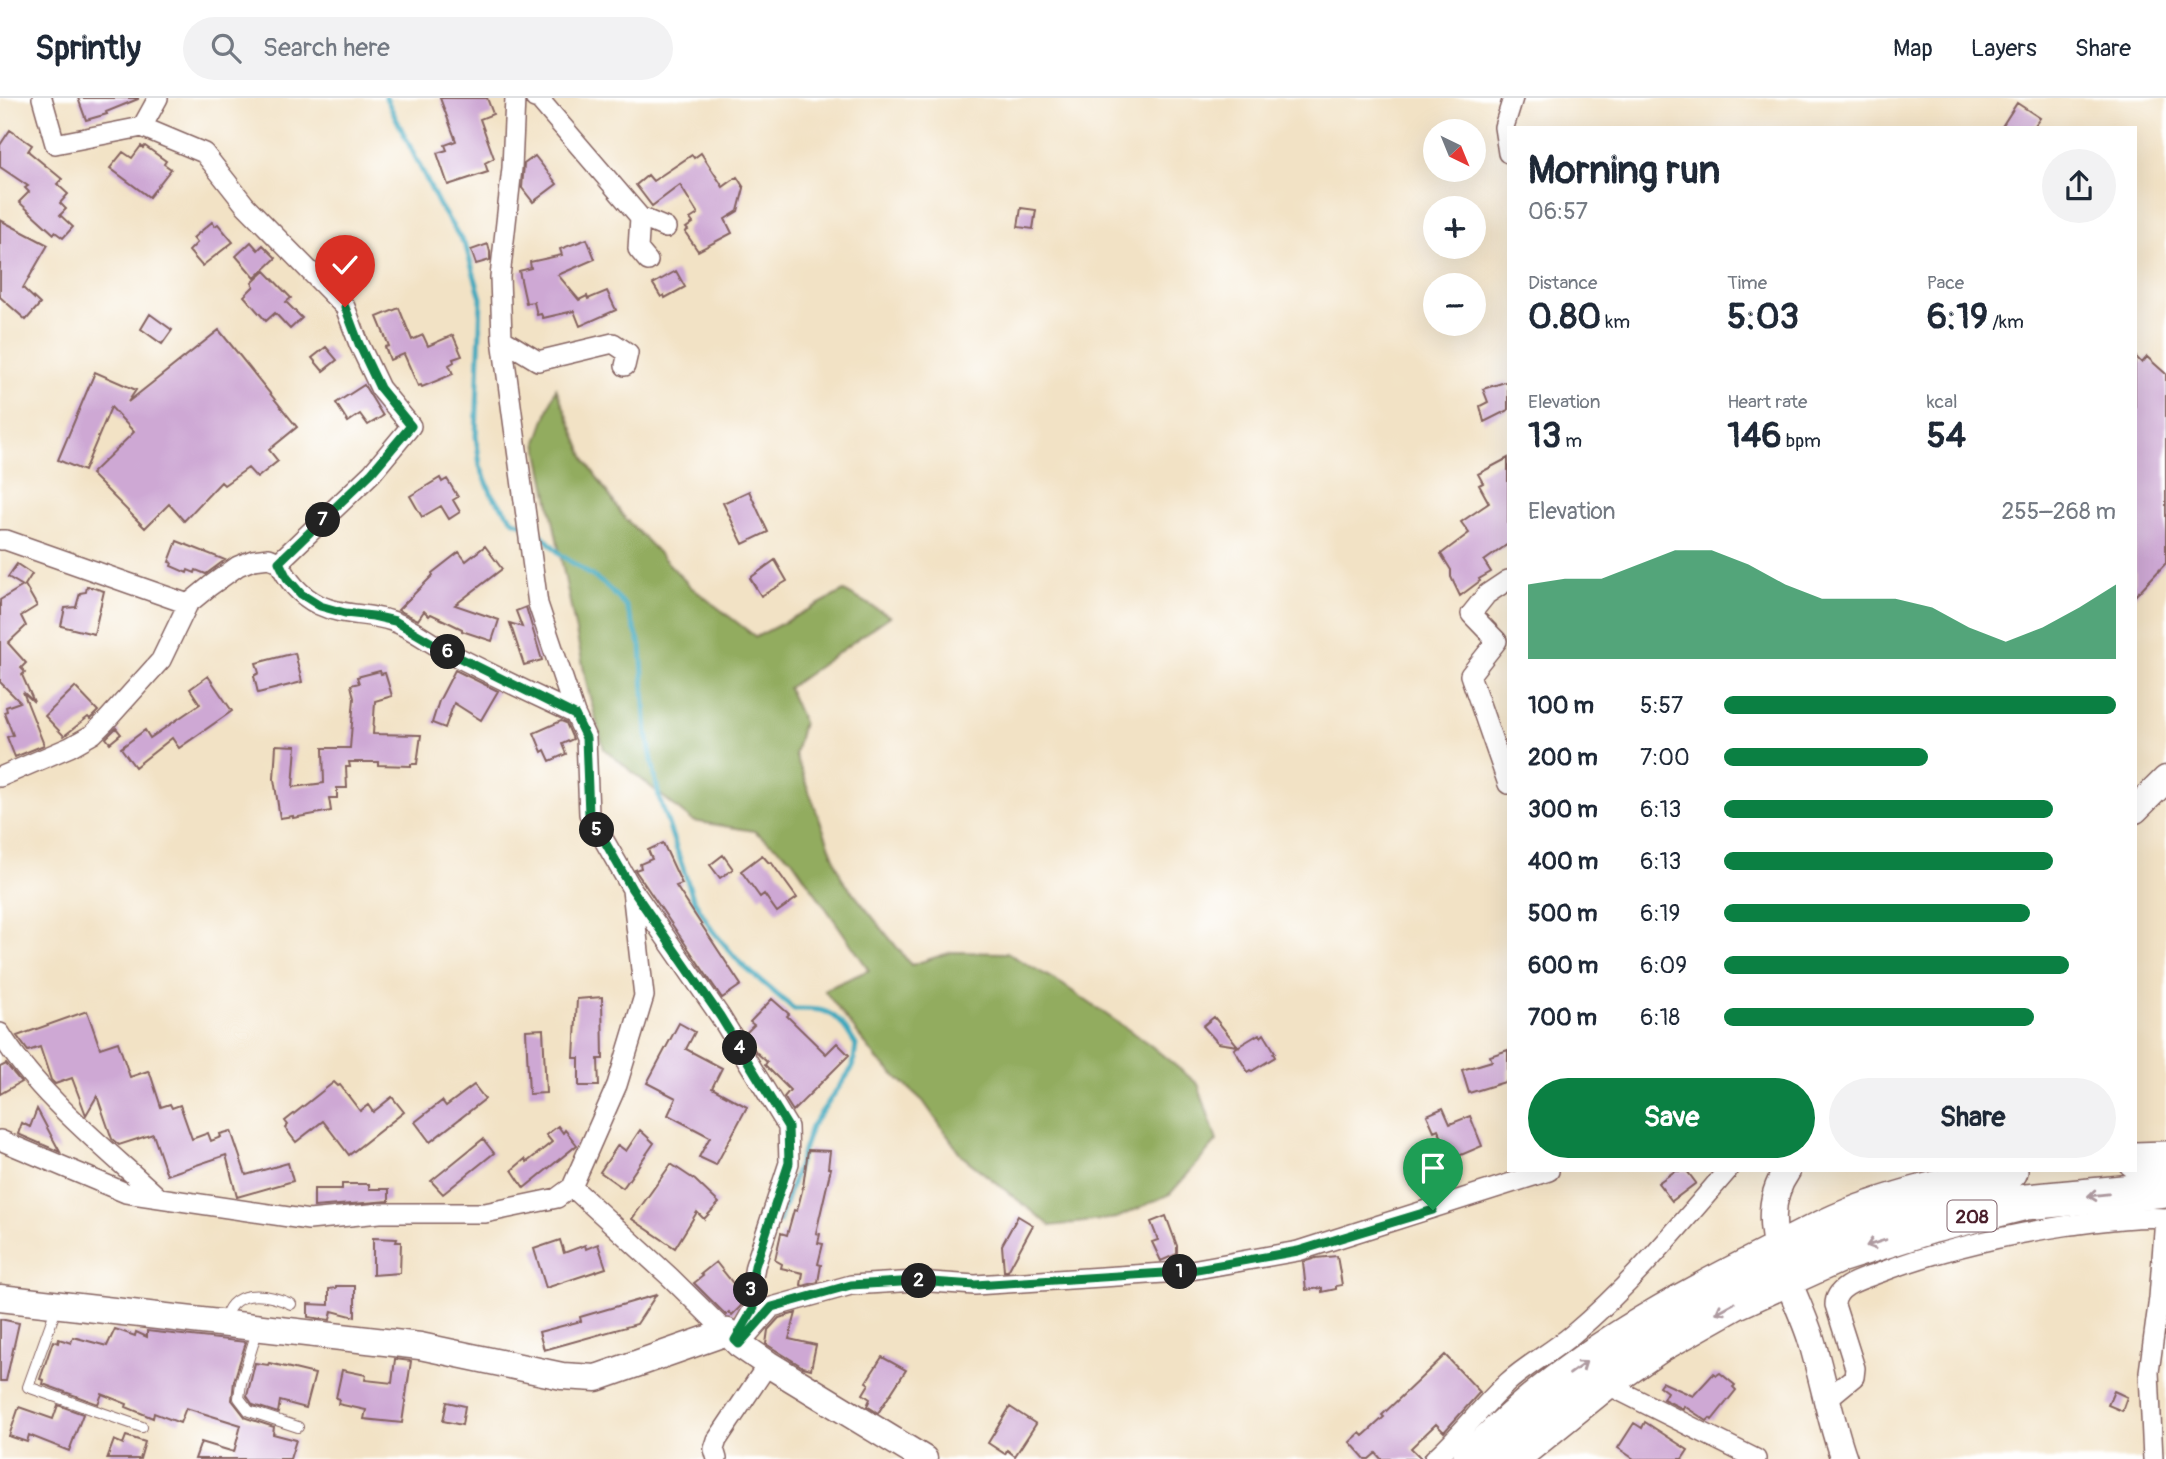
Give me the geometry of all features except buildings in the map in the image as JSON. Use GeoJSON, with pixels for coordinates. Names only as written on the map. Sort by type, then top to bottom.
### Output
{"type":"FeatureCollection","features":[{"type":"Feature","properties":{"kind":"highway"},"geometry":{"type":"LineString","coordinates":[[2137,1160],[2166,1159]]}},
{"type":"Feature","properties":{"kind":"highway","name":"208"},"geometry":{"type":"LineString","coordinates":[[1510,1459],[1604,1383],[1659,1345],[1735,1302],[1825,1227],[1921,1192],[2006,1172]]}},
{"type":"Feature","properties":{"kind":"highway","name":"208"},"geometry":{"type":"LineString","coordinates":[[1470,1459],[1522,1390],[1642,1324],[1782,1265],[1839,1255],[1930,1226],[2026,1202],[2166,1208]]}},
{"type":"Feature","properties":{"kind":"street"},"geometry":{"type":"LineString","coordinates":[[43,98],[55,144],[142,127],[204,153],[245,205],[345,307],[380,388],[411,426],[372,472],[279,562]]}},
{"type":"Feature","properties":{"kind":"street"},"geometry":{"type":"LineString","coordinates":[[142,127],[158,98]]}},
{"type":"Feature","properties":{"kind":"street"},"geometry":{"type":"LineString","coordinates":[[515,98],[512,168],[500,277],[502,338],[538,604],[575,715],[586,738],[589,814],[632,889],[720,1016],[788,1127],[789,1163],[755,1266],[751,1289],[754,1308],[735,1340]]}},
{"type":"Feature","properties":{"kind":"street"},"geometry":{"type":"LineString","coordinates":[[535,98],[539,99],[619,183],[640,217],[638,249],[648,261]]}},
{"type":"Feature","properties":{"kind":"street"},"geometry":{"type":"LineString","coordinates":[[1507,146],[1504,127],[1513,98]]}},
{"type":"Feature","properties":{"kind":"street"},"geometry":{"type":"LineString","coordinates":[[640,217],[666,228]]}},
{"type":"Feature","properties":{"kind":"street"},"geometry":{"type":"LineString","coordinates":[[502,338],[538,362],[613,343],[628,352],[625,366]]}},
{"type":"Feature","properties":{"kind":"street"},"geometry":{"type":"LineString","coordinates":[[0,540],[188,604]]}},
{"type":"Feature","properties":{"kind":"street"},"geometry":{"type":"LineString","coordinates":[[0,777],[70,747],[93,734],[161,660],[188,604],[246,563],[269,558],[279,562],[287,578],[301,594],[320,606],[395,621],[444,650],[575,715]]}},
{"type":"Feature","properties":{"kind":"street"},"geometry":{"type":"LineString","coordinates":[[1507,581],[1488,594],[1471,614],[1497,641],[1470,675],[1507,781]]}},
{"type":"Feature","properties":{"kind":"street"},"geometry":{"type":"LineString","coordinates":[[2137,808],[2166,779]]}},
{"type":"Feature","properties":{"kind":"street"},"geometry":{"type":"LineString","coordinates":[[0,1140],[126,1193],[309,1220],[380,1213],[485,1213],[557,1198],[572,1187],[617,1085],[644,996],[632,889]]}},
{"type":"Feature","properties":{"kind":"street"},"geometry":{"type":"LineString","coordinates":[[0,1033],[16,1060],[71,1116],[158,1197]]}},
{"type":"Feature","properties":{"kind":"street"},"geometry":{"type":"LineString","coordinates":[[735,1340],[772,1307],[851,1285],[917,1281],[975,1285],[1180,1272],[1298,1251],[1546,1172]]}},
{"type":"Feature","properties":{"kind":"street"},"geometry":{"type":"LineString","coordinates":[[1786,1172],[1781,1179],[1773,1217],[1782,1265],[1811,1339],[1844,1459]]}},
{"type":"Feature","properties":{"kind":"street"},"geometry":{"type":"LineString","coordinates":[[1434,1459],[1522,1390],[1571,1336],[1615,1296],[1666,1243],[1718,1174]]}},
{"type":"Feature","properties":{"kind":"street"},"geometry":{"type":"LineString","coordinates":[[572,1187],[735,1340],[768,1364],[924,1459]]}},
{"type":"Feature","properties":{"kind":"street"},"geometry":{"type":"LineString","coordinates":[[1826,1400],[1854,1377],[1855,1368],[1835,1305],[1838,1293],[1849,1285],[1917,1259],[1972,1243],[2144,1216],[2166,1208],[2160,1298],[2149,1373],[2153,1459]]}},
{"type":"Feature","properties":{"kind":"street"},"geometry":{"type":"LineString","coordinates":[[0,1298],[420,1346],[562,1376],[596,1378],[727,1332],[735,1340]]}},
{"type":"Feature","properties":{"kind":"street"},"geometry":{"type":"LineString","coordinates":[[717,1459],[714,1449],[718,1440],[768,1364]]}},
{"type":"Feature","properties":{"kind":"street"},"geometry":{"type":"LineString","coordinates":[[1604,1383],[1756,1459]]}},
{"type":"Feature","properties":{"kind":"lane"},"geometry":{"type":"LineString","coordinates":[[223,1324],[226,1310],[239,1298],[263,1296],[291,1304]]}},
{"type":"Feature","properties":{"kind":"lane"},"geometry":{"type":"LineString","coordinates":[[57,1305],[27,1387],[142,1427]]}},
{"type":"Feature","properties":{"kind":"lane"},"geometry":{"type":"LineString","coordinates":[[258,1328],[239,1398],[249,1411],[298,1427]]}},
{"type":"Feature","properties":{"kind":"green space"},"geometry":{"type":"Polygon","coordinates":[[[556,388],[586,461],[623,516],[691,587],[756,637],[844,591],[890,616],[788,688],[803,722],[795,754],[842,879],[911,965],[952,952],[1007,953],[1062,984],[1149,1044],[1198,1084],[1217,1141],[1170,1194],[1117,1218],[1051,1226],[962,1156],[923,1101],[877,1059],[824,990],[869,970],[791,858],[754,831],[693,821],[604,749],[588,690],[537,442],[556,388]]]}},
{"type":"Feature","properties":{"kind":"waterway"},"geometry":{"type":"LineString","coordinates":[[386,98],[439,205],[466,247],[481,298],[476,436],[480,466],[492,495],[514,521],[523,524]]}},
{"type":"Feature","properties":{"kind":"waterway"},"geometry":{"type":"LineString","coordinates":[[534,530],[561,555],[604,584],[626,606],[641,646],[647,734],[659,797],[693,898],[712,930],[741,964],[794,1009],[817,1010],[832,1015],[844,1026],[856,1045],[853,1067],[811,1127],[779,1222]]}},
{"type":"Feature","properties":{"kind":"route"},"geometry":{"type":"LineString","coordinates":[[345,307],[380,388],[411,426],[372,472],[279,562],[287,578],[301,594],[320,606],[395,621],[444,650],[575,715],[586,738],[589,814],[632,889],[720,1016],[788,1127],[789,1163],[755,1266],[751,1289],[754,1308],[735,1340],[739,1344],[772,1307],[851,1285],[917,1281],[975,1285],[1180,1272],[1298,1251],[1433,1210]]}}]}
